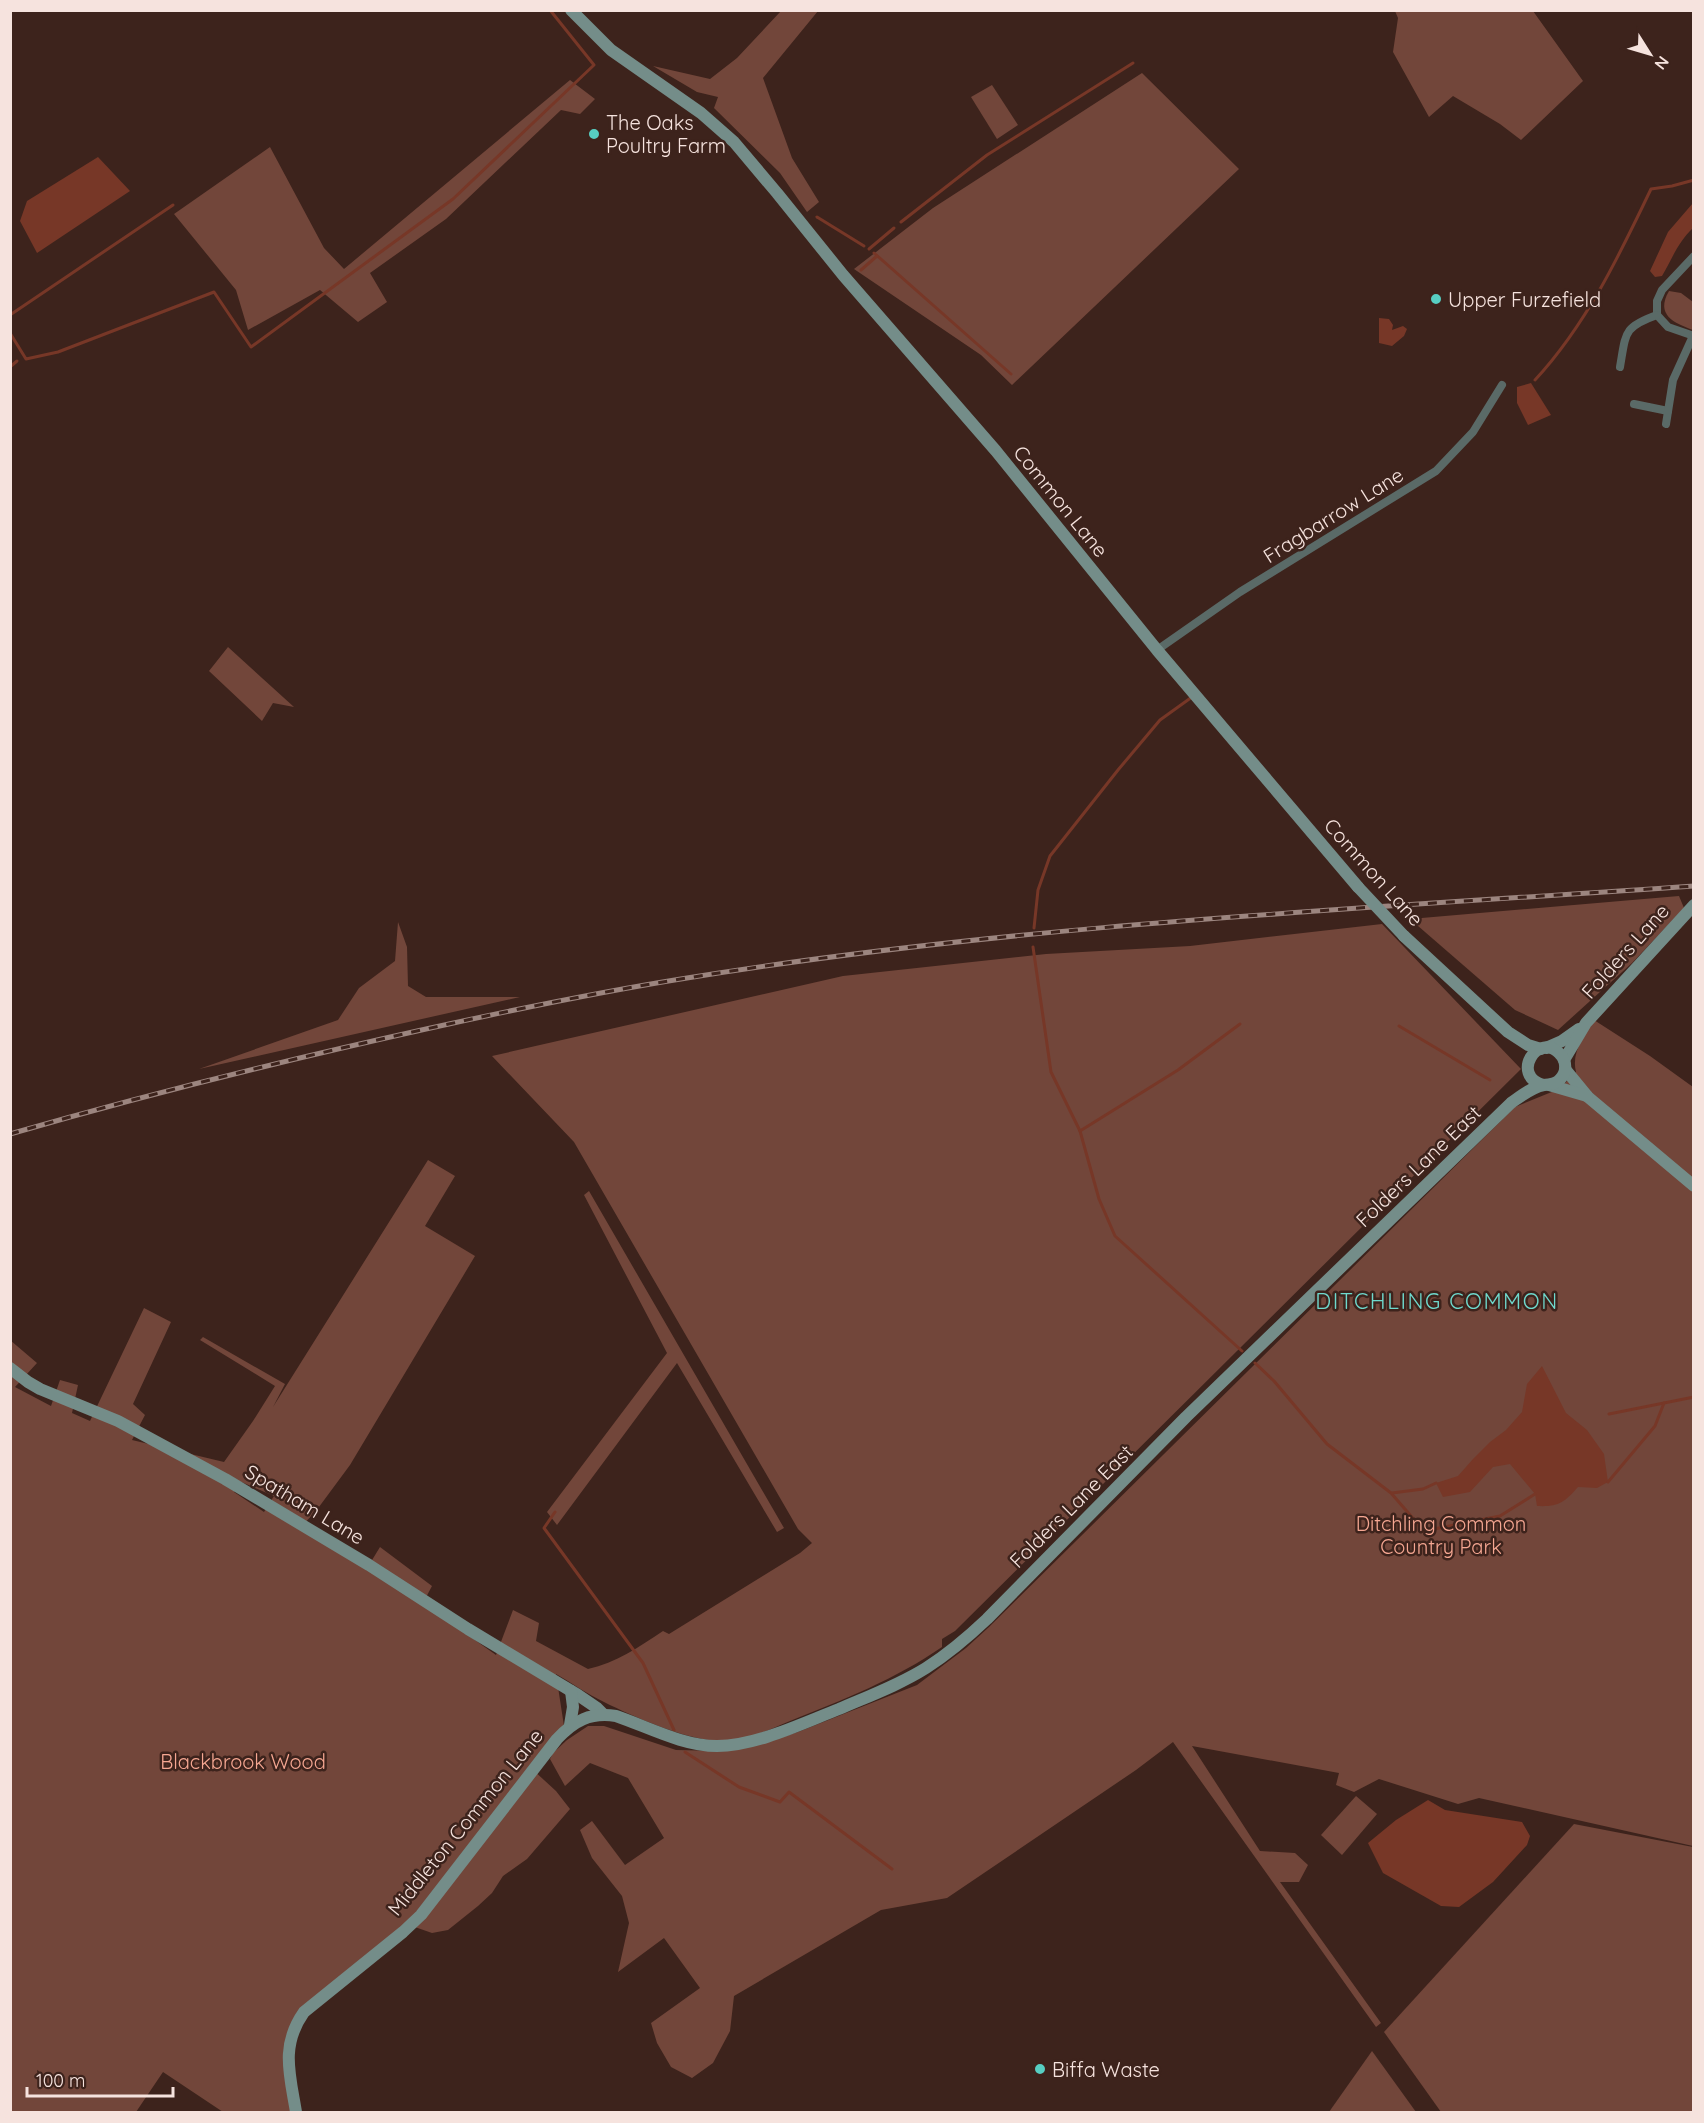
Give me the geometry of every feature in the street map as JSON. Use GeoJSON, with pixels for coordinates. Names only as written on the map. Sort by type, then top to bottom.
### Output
{"type":"FeatureCollection","features":[{"type":"Feature","properties":{"kind":"street","name":"Common Lane"},"geometry":{"type":"LineString","coordinates":[[571,10],[611,50],[701,114],[734,142],[843,275],[996,451],[1157,650],[1358,887],[1404,936],[1508,1032],[1522,1050],[1528,1068]]}},
{"type":"Feature","properties":{"kind":"street"},"geometry":{"type":"LineString","coordinates":[[1666,424],[1673,380],[1693,336],[1668,327],[1657,315],[1658,301],[1662,290],[1694,256]]}},
{"type":"Feature","properties":{"kind":"street"},"geometry":{"type":"LineString","coordinates":[[1620,367],[1625,334],[1636,322],[1657,315]]}},
{"type":"Feature","properties":{"kind":"street","name":"Fragbarrow Lane"},"geometry":{"type":"LineString","coordinates":[[1157,650],[1240,592],[1436,471],[1473,432],[1502,385]]}},
{"type":"Feature","properties":{"kind":"street"},"geometry":{"type":"LineString","coordinates":[[1634,404],[1668,411]]}},
{"type":"Feature","properties":{"kind":"street","name":"Folders Lane"},"geometry":{"type":"LineString","coordinates":[[1543,1048],[1562,1041],[1586,1023],[1694,905]]}},
{"type":"Feature","properties":{"kind":"street","name":"Folders Lane"},"geometry":{"type":"LineString","coordinates":[[1564,1065],[1586,1023]]}},
{"type":"Feature","properties":{"kind":"street","name":"Common Lane"},"geometry":{"type":"LineString","coordinates":[[1508,1032],[1528,1045],[1543,1048]]}},
{"type":"Feature","properties":{"kind":"street"},"geometry":{"type":"LineString","coordinates":[[1588,1097],[1534,1080],[1528,1068],[1532,1055],[1543,1048],[1557,1051],[1564,1065],[1588,1097],[1694,1186]]}},
{"type":"Feature","properties":{"kind":"street"},"geometry":{"type":"LineString","coordinates":[[1546,1085],[1561,1078],[1564,1065]]}},
{"type":"Feature","properties":{"kind":"street","name":"Folders Lane East"},"geometry":{"type":"LineString","coordinates":[[1511,1103],[1528,1068]]}},
{"type":"Feature","properties":{"kind":"street","name":"Folders Lane East"},"geometry":{"type":"LineString","coordinates":[[603,1714],[703,1745],[732,1745],[804,1723],[895,1685],[928,1666],[968,1637],[987,1619],[1186,1418],[1511,1103],[1546,1085]]}},
{"type":"Feature","properties":{"kind":"street","name":"Spatham Lane"},"geometry":{"type":"LineString","coordinates":[[10,1368],[40,1389],[118,1421],[225,1479],[571,1691],[603,1714]]}},
{"type":"Feature","properties":{"kind":"street"},"geometry":{"type":"LineString","coordinates":[[570,1725],[573,1707],[571,1691]]}},
{"type":"Feature","properties":{"kind":"street"},"geometry":{"type":"LineString","coordinates":[[570,1725],[584,1718],[603,1714]]}},
{"type":"Feature","properties":{"kind":"street","name":"Middleton Common Lane"},"geometry":{"type":"LineString","coordinates":[[296,2112],[287,2059],[296,2023],[304,2012],[403,1932],[420,1915],[557,1738],[570,1725]]}},
{"type":"Feature","properties":{"kind":"green space"},"geometry":{"type":"Polygon","coordinates":[[[781,11],[818,11],[763,78],[792,158],[819,202],[807,212],[780,173],[714,108],[718,97],[697,92],[653,66],[710,79],[737,58],[781,11]]]}},
{"type":"Feature","properties":{"kind":"green space"},"geometry":{"type":"Polygon","coordinates":[[[1395,11],[1533,11],[1583,81],[1521,140],[1500,124],[1453,96],[1429,117],[1393,52],[1398,18],[1395,11]]]}},
{"type":"Feature","properties":{"kind":"green space"},"geometry":{"type":"Polygon","coordinates":[[[1142,73],[1239,169],[1012,385],[981,355],[854,269],[933,208],[1142,73]]]}},
{"type":"Feature","properties":{"kind":"green space"},"geometry":{"type":"Polygon","coordinates":[[[570,80],[595,99],[580,114],[561,110],[446,219],[370,273],[387,302],[358,322],[320,290],[248,330],[236,290],[174,214],[270,147],[324,248],[344,269],[570,80]]]}},
{"type":"Feature","properties":{"kind":"green space"},"geometry":{"type":"Polygon","coordinates":[[[992,85],[1018,125],[997,139],[971,97],[992,85]]]}},
{"type":"Feature","properties":{"kind":"green space"},"geometry":{"type":"Polygon","coordinates":[[[1669,291],[1681,293],[1693,302],[1693,330],[1673,321],[1665,312],[1665,299],[1669,291]]]}},
{"type":"Feature","properties":{"kind":"green space"},"geometry":{"type":"Polygon","coordinates":[[[228,647],[294,707],[273,703],[262,721],[209,671],[228,647]]]}},
{"type":"Feature","properties":{"kind":"green space"},"geometry":{"type":"Polygon","coordinates":[[[1679,896],[1684,908],[1632,963],[1558,1030],[1515,1010],[1410,919],[1679,896]]]}},
{"type":"Feature","properties":{"kind":"green space"},"geometry":{"type":"Polygon","coordinates":[[[398,922],[407,947],[408,986],[426,997],[520,997],[199,1069],[338,1020],[359,988],[395,961],[398,922]]]}},
{"type":"Feature","properties":{"kind":"green space","name":"Blackbrook Wood"},"geometry":{"type":"Polygon","coordinates":[[[1382,924],[1521,1069],[955,1631],[942,1639],[942,1647],[924,1659],[888,1679],[830,1705],[754,1736],[725,1741],[688,1736],[644,1720],[598,1699],[556,1674],[564,1726],[532,1769],[556,1791],[570,1809],[527,1859],[503,1876],[492,1893],[448,1930],[432,1933],[409,1925],[305,2015],[286,2060],[300,2112],[223,2112],[163,2072],[136,2112],[11,2112],[10,1340],[37,1363],[15,1387],[51,1406],[60,1380],[78,1385],[72,1413],[90,1421],[144,1308],[171,1322],[133,1404],[145,1415],[132,1440],[224,1462],[275,1386],[200,1340],[203,1337],[285,1384],[273,1407],[428,1160],[455,1176],[425,1226],[475,1256],[350,1465],[316,1511],[299,1529],[369,1565],[380,1547],[432,1586],[423,1603],[496,1655],[513,1610],[539,1623],[536,1641],[588,1669],[608,1663],[663,1631],[669,1634],[800,1553],[812,1543],[798,1529],[574,1142],[492,1056],[843,976],[1046,954],[1190,946],[1382,924]],[[239,1481],[234,1492],[264,1512],[274,1496],[239,1481]]]}},
{"type":"Feature","properties":{"kind":"green space","name":"Ditchling Common Country Park"},"geometry":{"type":"Polygon","coordinates":[[[1594,1020],[1693,1087],[1693,1846],[1479,1798],[1458,1804],[1379,1779],[1354,1792],[1336,1785],[1339,1773],[1192,1746],[1260,1851],[1295,1853],[1308,1865],[1299,1882],[1280,1882],[1381,2023],[1376,2027],[1173,1742],[1136,1770],[947,1898],[881,1910],[734,1996],[730,2031],[713,2063],[692,2078],[671,2067],[657,2043],[651,2023],[700,1988],[664,1938],[618,1972],[629,1923],[622,1896],[592,1858],[580,1830],[592,1821],[625,1865],[664,1838],[628,1778],[590,1763],[565,1786],[550,1759],[553,1753],[588,1726],[604,1726],[676,1750],[723,1751],[757,1745],[798,1732],[917,1685],[966,1648],[989,1627],[1515,1107],[1559,1089],[1576,1072],[1577,1051],[1594,1020]]]}},
{"type":"Feature","properties":{"kind":"green space"},"geometry":{"type":"Polygon","coordinates":[[[589,1191],[784,1528],[777,1532],[677,1363],[557,1525],[547,1512],[667,1353],[584,1195],[589,1191]]]}},
{"type":"Feature","properties":{"kind":"green space"},"geometry":{"type":"Polygon","coordinates":[[[1356,1796],[1377,1814],[1342,1855],[1321,1835],[1356,1796]]]}},
{"type":"Feature","properties":{"kind":"green space"},"geometry":{"type":"Polygon","coordinates":[[[1574,1824],[1693,1847],[1693,2112],[1441,2112],[1384,2032],[1574,1824]]]}},
{"type":"Feature","properties":{"kind":"green space"},"geometry":{"type":"Polygon","coordinates":[[[1372,2051],[1416,2112],[1329,2112],[1372,2051]]]}},
{"type":"Feature","properties":{"kind":"shaded area"},"geometry":{"type":"Polygon","coordinates":[[[98,157],[130,191],[37,253],[20,221],[27,201],[98,157]]]}},
{"type":"Feature","properties":{"kind":"shaded area"},"geometry":{"type":"Polygon","coordinates":[[[1693,203],[1693,228],[1679,245],[1662,276],[1655,277],[1650,271],[1668,232],[1693,203]]]}},
{"type":"Feature","properties":{"kind":"shaded area"},"geometry":{"type":"Polygon","coordinates":[[[1379,318],[1389,319],[1393,325],[1392,330],[1403,326],[1407,329],[1404,336],[1392,346],[1379,343],[1379,318]]]}},
{"type":"Feature","properties":{"kind":"shaded area"},"geometry":{"type":"Polygon","coordinates":[[[1531,383],[1551,415],[1528,425],[1517,403],[1517,387],[1531,383]]]}},
{"type":"Feature","properties":{"kind":"shaded area"},"geometry":{"type":"Polygon","coordinates":[[[1542,1366],[1566,1413],[1587,1430],[1604,1454],[1608,1482],[1597,1488],[1578,1487],[1560,1503],[1537,1506],[1535,1494],[1510,1464],[1493,1467],[1470,1492],[1443,1497],[1436,1483],[1458,1476],[1490,1442],[1506,1430],[1522,1412],[1527,1384],[1542,1366]]]}},
{"type":"Feature","properties":{"kind":"shaded area"},"geometry":{"type":"Polygon","coordinates":[[[1428,1800],[1445,1810],[1522,1822],[1530,1836],[1527,1845],[1493,1882],[1459,1907],[1441,1906],[1383,1873],[1368,1843],[1396,1820],[1428,1800]]]}},
{"type":"Feature","properties":{"kind":"waterway"},"geometry":{"type":"LineString","coordinates":[[10,333],[26,359],[58,352],[214,292],[251,347],[453,199],[594,65],[550,10]]}},
{"type":"Feature","properties":{"kind":"waterway"},"geometry":{"type":"LineString","coordinates":[[901,222],[987,155],[1133,63]]}},
{"type":"Feature","properties":{"kind":"waterway"},"geometry":{"type":"LineString","coordinates":[[1535,380],[1586,313],[1614,264],[1651,189],[1694,180]]}},
{"type":"Feature","properties":{"kind":"waterway"},"geometry":{"type":"LineString","coordinates":[[10,315],[173,205]]}},
{"type":"Feature","properties":{"kind":"waterway"},"geometry":{"type":"LineString","coordinates":[[817,217],[864,246]]}},
{"type":"Feature","properties":{"kind":"waterway"},"geometry":{"type":"LineString","coordinates":[[869,249],[894,228]]}},
{"type":"Feature","properties":{"kind":"waterway"},"geometry":{"type":"LineString","coordinates":[[874,253],[1011,374]]}},
{"type":"Feature","properties":{"kind":"waterway"},"geometry":{"type":"LineString","coordinates":[[861,270],[877,256]]}},
{"type":"Feature","properties":{"kind":"waterway"},"geometry":{"type":"LineString","coordinates":[[10,367],[17,361]]}},
{"type":"Feature","properties":{"kind":"waterway"},"geometry":{"type":"LineString","coordinates":[[1034,928],[1038,890],[1050,856],[1160,720],[1192,697]]}},
{"type":"Feature","properties":{"kind":"waterway"},"geometry":{"type":"LineString","coordinates":[[1033,947],[1051,1072],[1080,1131],[1099,1199],[1115,1236],[1242,1351]]}},
{"type":"Feature","properties":{"kind":"waterway"},"geometry":{"type":"LineString","coordinates":[[1080,1131],[1178,1070],[1240,1024]]}},
{"type":"Feature","properties":{"kind":"waterway"},"geometry":{"type":"LineString","coordinates":[[1399,1026],[1490,1080]]}},
{"type":"Feature","properties":{"kind":"waterway"},"geometry":{"type":"LineString","coordinates":[[1255,1363],[1274,1381],[1327,1444],[1391,1493],[1424,1531],[1500,1516],[1535,1494]]}},
{"type":"Feature","properties":{"kind":"waterway"},"geometry":{"type":"LineString","coordinates":[[1609,1414],[1694,1397]]}},
{"type":"Feature","properties":{"kind":"waterway"},"geometry":{"type":"LineString","coordinates":[[1608,1482],[1655,1426],[1664,1403]]}},
{"type":"Feature","properties":{"kind":"waterway"},"geometry":{"type":"LineString","coordinates":[[1392,1493],[1423,1489],[1436,1483]]}},
{"type":"Feature","properties":{"kind":"waterway"},"geometry":{"type":"LineString","coordinates":[[555,1512],[544,1528],[643,1663],[674,1730]]}},
{"type":"Feature","properties":{"kind":"waterway"},"geometry":{"type":"LineString","coordinates":[[685,1752],[739,1787],[780,1802],[789,1792],[892,1869]]}},
{"type":"Feature","properties":{"kind":"railway"},"geometry":{"type":"LineString","coordinates":[[10,1134],[217,1078],[458,1022],[621,989],[812,959],[1063,931],[1189,920],[1694,886]]}},
{"type":"Feature","properties":{"kind":"place","name":"The Oaks Poultry Farm"},"geometry":{"type":"Point","coordinates":[594,134]}},
{"type":"Feature","properties":{"kind":"place","name":"Upper Furzefield"},"geometry":{"type":"Point","coordinates":[1436,299]}},
{"type":"Feature","properties":{"kind":"place","name":"Biffa Waste"},"geometry":{"type":"Point","coordinates":[1040,2069]}},
{"type":"Feature","properties":{"kind":"district","name":"DITCHLING COMMON"},"geometry":{"type":"Point","coordinates":[1437,1301]}}]}
